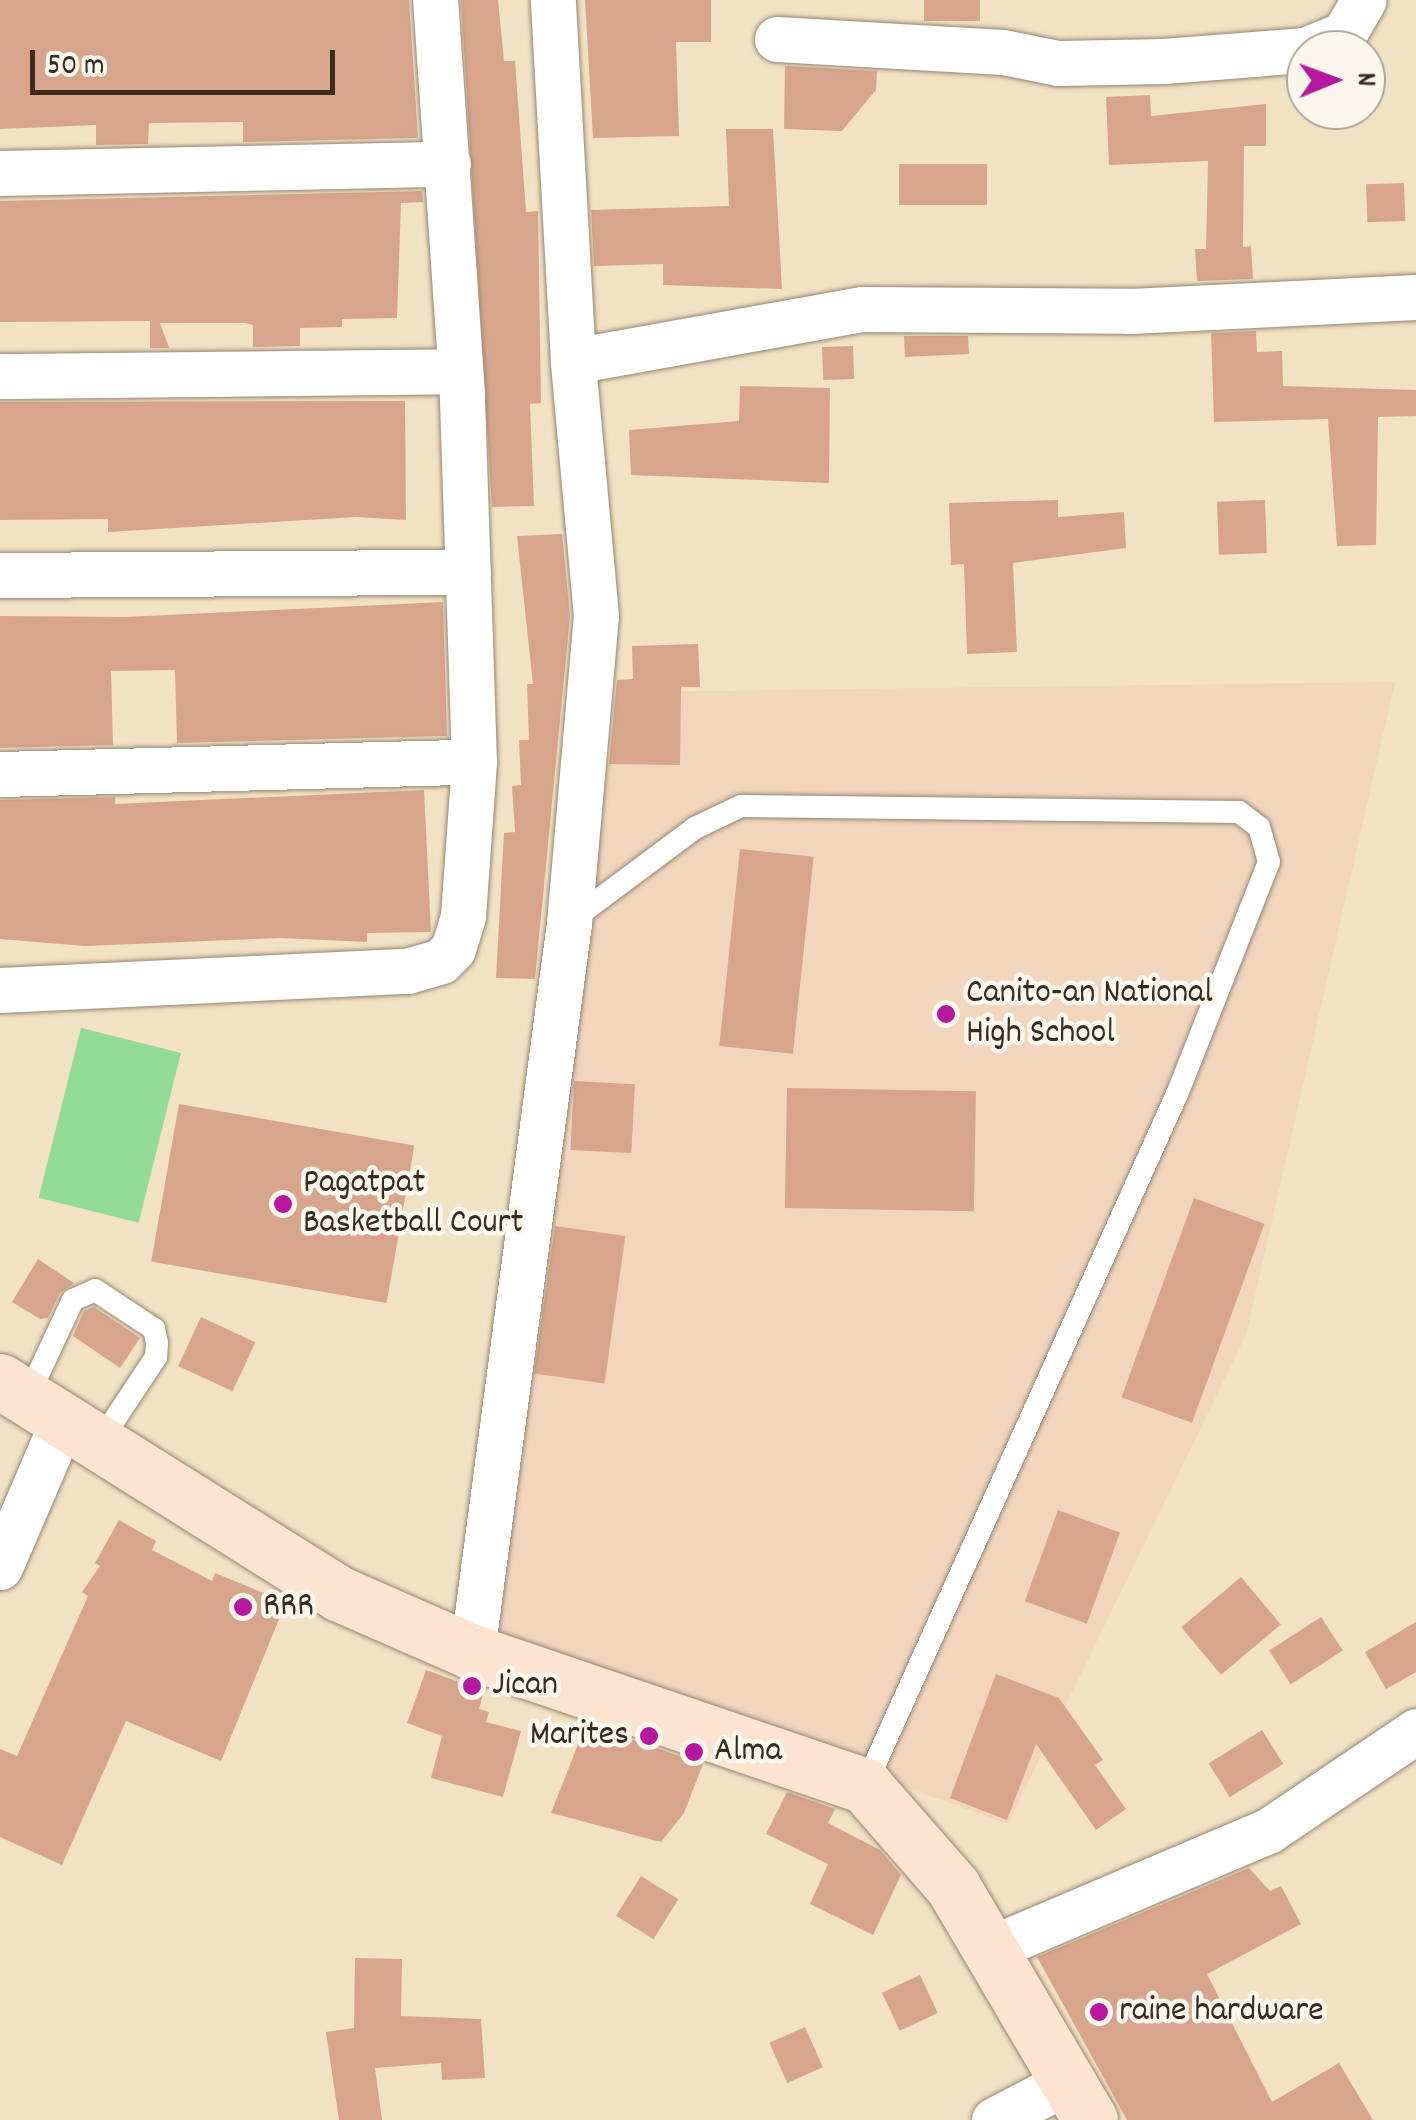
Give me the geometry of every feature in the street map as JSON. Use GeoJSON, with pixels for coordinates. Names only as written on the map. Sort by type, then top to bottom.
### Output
{"type":"FeatureCollection","features":[{"type":"Feature","properties":{"kind":"street"},"geometry":{"type":"LineString","coordinates":[[0,990],[433,965],[453,949],[463,916],[474,762],[460,371],[435,0]]}},
{"type":"Feature","properties":{"kind":"street"},"geometry":{"type":"LineString","coordinates":[[472,1652],[568,922],[596,616],[573,360],[553,0]]}},
{"type":"Feature","properties":{"kind":"street"},"geometry":{"type":"LineString","coordinates":[[776,40],[1003,52],[1058,63],[1164,61],[1305,50],[1344,34],[1364,0]]}},
{"type":"Feature","properties":{"kind":"street"},"geometry":{"type":"LineString","coordinates":[[0,173],[448,164]]}},
{"type":"Feature","properties":{"kind":"street"},"geometry":{"type":"LineString","coordinates":[[573,360],[862,308],[1130,311],[1416,297]]}},
{"type":"Feature","properties":{"kind":"street"},"geometry":{"type":"LineString","coordinates":[[0,376],[460,371]]}},
{"type":"Feature","properties":{"kind":"street"},"geometry":{"type":"LineString","coordinates":[[0,574],[468,572]]}},
{"type":"Feature","properties":{"kind":"street"},"geometry":{"type":"LineString","coordinates":[[0,774],[474,762]]}},
{"type":"Feature","properties":{"kind":"street"},"geometry":{"type":"LineString","coordinates":[[0,1567],[47,1411],[340,1594],[472,1652],[865,1786],[953,1886],[1078,2101],[994,2120]]}},
{"type":"Feature","properties":{"kind":"street"},"geometry":{"type":"LineString","coordinates":[[992,1948],[1268,1832],[1416,1731]]}},
{"type":"Feature","properties":{"kind":"lane"},"geometry":{"type":"LineString","coordinates":[[568,922],[714,816],[742,806],[1239,812],[1259,828],[1268,862],[1177,1094],[865,1786]]}},
{"type":"Feature","properties":{"kind":"lane"},"geometry":{"type":"LineString","coordinates":[[95,1290],[154,1329],[156,1356],[47,1411],[73,1300],[95,1290]]}},
{"type":"Feature","properties":{"kind":"shaded area","name":"Canito-an National High School"},"geometry":{"type":"Polygon","coordinates":[[[1395,682],[1246,1335],[1008,1824],[479,1635],[620,692],[1395,682]]]}},
{"type":"Feature","properties":{"kind":"green space"},"geometry":{"type":"Polygon","coordinates":[[[81,1028],[181,1053],[139,1223],[39,1198],[81,1028]]]}},
{"type":"Feature","properties":{"kind":"building"},"geometry":{"type":"Polygon","coordinates":[[[0,0],[409,0],[418,138],[243,142],[243,122],[149,123],[148,144],[96,145],[96,125],[0,129],[0,0]]]}},
{"type":"Feature","properties":{"kind":"building"},"geometry":{"type":"Polygon","coordinates":[[[461,0],[498,0],[504,61],[515,61],[526,212],[538,211],[541,403],[530,404],[534,506],[492,507],[461,0]]]}},
{"type":"Feature","properties":{"kind":"building"},"geometry":{"type":"Polygon","coordinates":[[[585,0],[711,0],[711,42],[676,42],[679,136],[593,138],[585,0]]]}},
{"type":"Feature","properties":{"kind":"building"},"geometry":{"type":"Polygon","coordinates":[[[924,0],[980,0],[980,21],[924,21],[924,0]]]}},
{"type":"Feature","properties":{"kind":"building"},"geometry":{"type":"Polygon","coordinates":[[[785,66],[877,71],[876,90],[842,131],[784,129],[785,66]]]}},
{"type":"Feature","properties":{"kind":"building"},"geometry":{"type":"Polygon","coordinates":[[[1150,95],[1151,116],[1266,104],[1266,146],[1244,146],[1243,247],[1251,246],[1253,279],[1197,281],[1195,249],[1206,249],[1208,161],[1109,165],[1106,97],[1150,95]]]}},
{"type":"Feature","properties":{"kind":"building"},"geometry":{"type":"Polygon","coordinates":[[[726,129],[773,129],[782,289],[663,285],[663,264],[594,266],[591,210],[729,206],[726,129]]]}},
{"type":"Feature","properties":{"kind":"building"},"geometry":{"type":"Polygon","coordinates":[[[899,164],[987,164],[987,205],[899,205],[899,164]]]}},
{"type":"Feature","properties":{"kind":"building"},"geometry":{"type":"Polygon","coordinates":[[[1404,183],[1405,221],[1367,222],[1366,184],[1404,183]]]}},
{"type":"Feature","properties":{"kind":"building"},"geometry":{"type":"Polygon","coordinates":[[[422,191],[423,202],[401,203],[397,318],[342,319],[342,327],[300,328],[300,346],[253,347],[253,325],[160,323],[169,348],[150,348],[150,321],[0,322],[0,201],[422,191]]]}},
{"type":"Feature","properties":{"kind":"building"},"geometry":{"type":"Polygon","coordinates":[[[1256,331],[1257,352],[1282,351],[1283,386],[1416,390],[1416,416],[1378,417],[1376,545],[1337,546],[1328,419],[1214,422],[1211,333],[1256,331]]]}},
{"type":"Feature","properties":{"kind":"building"},"geometry":{"type":"Polygon","coordinates":[[[904,336],[968,336],[969,354],[905,357],[904,336]]]}},
{"type":"Feature","properties":{"kind":"building"},"geometry":{"type":"Polygon","coordinates":[[[853,346],[854,379],[823,380],[822,347],[853,346]]]}},
{"type":"Feature","properties":{"kind":"building"},"geometry":{"type":"Polygon","coordinates":[[[740,386],[830,388],[829,483],[631,475],[629,430],[739,421],[740,386]]]}},
{"type":"Feature","properties":{"kind":"building"},"geometry":{"type":"Polygon","coordinates":[[[405,401],[406,520],[356,517],[108,532],[108,519],[0,520],[0,402],[405,401]]]}},
{"type":"Feature","properties":{"kind":"building"},"geometry":{"type":"Polygon","coordinates":[[[1058,500],[1058,517],[1124,512],[1126,548],[1013,563],[1017,652],[967,654],[964,564],[951,565],[949,503],[1058,500]]]}},
{"type":"Feature","properties":{"kind":"building"},"geometry":{"type":"Polygon","coordinates":[[[1265,500],[1267,553],[1219,555],[1217,502],[1265,500]]]}},
{"type":"Feature","properties":{"kind":"building"},"geometry":{"type":"Polygon","coordinates":[[[562,534],[570,616],[535,979],[496,978],[504,833],[515,832],[512,786],[521,785],[519,740],[529,740],[527,684],[533,684],[517,536],[562,534]]]}},
{"type":"Feature","properties":{"kind":"building"},"geometry":{"type":"Polygon","coordinates":[[[443,602],[447,736],[177,743],[175,670],[111,671],[113,745],[0,748],[0,616],[126,617],[443,602]]]}},
{"type":"Feature","properties":{"kind":"building"},"geometry":{"type":"Polygon","coordinates":[[[698,644],[700,687],[681,687],[680,765],[609,764],[617,680],[633,679],[632,646],[698,644]]]}},
{"type":"Feature","properties":{"kind":"building"},"geometry":{"type":"Polygon","coordinates":[[[424,790],[431,932],[367,933],[367,942],[280,938],[85,946],[0,939],[0,800],[115,797],[115,804],[424,790]]]}},
{"type":"Feature","properties":{"kind":"building"},"geometry":{"type":"Polygon","coordinates":[[[740,849],[814,857],[793,1054],[719,1046],[740,849]]]}},
{"type":"Feature","properties":{"kind":"building"},"geometry":{"type":"Polygon","coordinates":[[[574,1081],[635,1084],[631,1153],[570,1150],[574,1081]]]}},
{"type":"Feature","properties":{"kind":"building"},"geometry":{"type":"Polygon","coordinates":[[[787,1088],[976,1091],[974,1211],[785,1208],[787,1088]]]}},
{"type":"Feature","properties":{"kind":"building","name":"Pagatpat Basketball Court"},"geometry":{"type":"Polygon","coordinates":[[[179,1104],[414,1146],[387,1303],[151,1262],[179,1104]]]}},
{"type":"Feature","properties":{"kind":"building"},"geometry":{"type":"Polygon","coordinates":[[[1194,1198],[1264,1224],[1192,1423],[1121,1397],[1194,1198]]]}},
{"type":"Feature","properties":{"kind":"building"},"geometry":{"type":"Polygon","coordinates":[[[555,1226],[625,1236],[605,1383],[534,1374],[555,1226]]]}},
{"type":"Feature","properties":{"kind":"building"},"geometry":{"type":"Polygon","coordinates":[[[38,1259],[74,1283],[60,1293],[48,1318],[40,1319],[12,1302],[38,1259]]]}},
{"type":"Feature","properties":{"kind":"building"},"geometry":{"type":"Polygon","coordinates":[[[94,1307],[140,1338],[120,1368],[73,1336],[84,1311],[94,1307]]]}},
{"type":"Feature","properties":{"kind":"building"},"geometry":{"type":"Polygon","coordinates":[[[201,1317],[255,1342],[233,1391],[178,1366],[201,1317]]]}},
{"type":"Feature","properties":{"kind":"building"},"geometry":{"type":"Polygon","coordinates":[[[1058,1510],[1120,1533],[1087,1624],[1025,1601],[1058,1510]]]}},
{"type":"Feature","properties":{"kind":"building"},"geometry":{"type":"Polygon","coordinates":[[[119,1520],[156,1541],[152,1550],[212,1581],[215,1573],[286,1602],[221,1761],[126,1721],[62,1865],[0,1837],[0,1749],[17,1756],[88,1596],[82,1592],[100,1566],[95,1563],[119,1520]]]}},
{"type":"Feature","properties":{"kind":"building"},"geometry":{"type":"Polygon","coordinates":[[[1241,1577],[1281,1624],[1221,1675],[1181,1627],[1241,1577]]]}},
{"type":"Feature","properties":{"kind":"building"},"geometry":{"type":"Polygon","coordinates":[[[1321,1617],[1343,1651],[1291,1684],[1269,1651],[1321,1617]]]}},
{"type":"Feature","properties":{"kind":"building"},"geometry":{"type":"Polygon","coordinates":[[[1416,1622],[1416,1672],[1386,1689],[1365,1652],[1416,1622]]]}},
{"type":"Feature","properties":{"kind":"building"},"geometry":{"type":"Polygon","coordinates":[[[426,1670],[484,1691],[479,1709],[489,1712],[486,1722],[521,1731],[503,1797],[431,1778],[442,1736],[407,1723],[426,1670]]]}},
{"type":"Feature","properties":{"kind":"building"},"geometry":{"type":"Polygon","coordinates":[[[996,1674],[1059,1698],[1103,1760],[1095,1765],[1126,1809],[1096,1830],[1036,1744],[1007,1820],[950,1798],[996,1674]]]}},
{"type":"Feature","properties":{"kind":"building"},"geometry":{"type":"Polygon","coordinates":[[[586,1724],[703,1764],[684,1813],[661,1842],[551,1813],[586,1724]]]}},
{"type":"Feature","properties":{"kind":"building"},"geometry":{"type":"Polygon","coordinates":[[[1262,1730],[1283,1764],[1230,1797],[1209,1763],[1262,1730]]]}},
{"type":"Feature","properties":{"kind":"building"},"geometry":{"type":"Polygon","coordinates":[[[787,1792],[835,1809],[828,1823],[880,1850],[901,1875],[873,1935],[810,1904],[828,1864],[766,1834],[787,1792]]]}},
{"type":"Feature","properties":{"kind":"building"},"geometry":{"type":"Polygon","coordinates":[[[1249,1868],[1270,1891],[1281,1886],[1301,1924],[1207,1974],[1272,2102],[1339,2063],[1373,2120],[1127,2120],[1037,1957],[1249,1868]]]}},
{"type":"Feature","properties":{"kind":"building"},"geometry":{"type":"Polygon","coordinates":[[[641,1876],[678,1899],[653,1939],[616,1916],[641,1876]]]}},
{"type":"Feature","properties":{"kind":"building"},"geometry":{"type":"Polygon","coordinates":[[[355,1958],[402,1959],[401,2016],[481,2019],[485,2078],[442,2080],[441,2063],[375,2068],[382,2120],[339,2120],[326,2032],[354,2028],[355,1958]]]}},
{"type":"Feature","properties":{"kind":"building"},"geometry":{"type":"Polygon","coordinates":[[[920,1975],[938,2013],[900,2031],[882,1993],[920,1975]]]}},
{"type":"Feature","properties":{"kind":"building"},"geometry":{"type":"Polygon","coordinates":[[[805,2027],[823,2067],[787,2083],[769,2043],[805,2027]]]}},
{"type":"Feature","properties":{"kind":"place","name":"Canito-an National High School"},"geometry":{"type":"Point","coordinates":[946,1014]}},
{"type":"Feature","properties":{"kind":"place","name":"Pagatpat Basketball Court"},"geometry":{"type":"Point","coordinates":[283,1204]}},
{"type":"Feature","properties":{"kind":"place","name":"RRR"},"geometry":{"type":"Point","coordinates":[243,1607]}},
{"type":"Feature","properties":{"kind":"place","name":"Jican"},"geometry":{"type":"Point","coordinates":[472,1686]}},
{"type":"Feature","properties":{"kind":"place","name":"Marites"},"geometry":{"type":"Point","coordinates":[649,1736]}},
{"type":"Feature","properties":{"kind":"place","name":"Alma"},"geometry":{"type":"Point","coordinates":[694,1752]}},
{"type":"Feature","properties":{"kind":"place","name":"raine hardware"},"geometry":{"type":"Point","coordinates":[1099,2012]}}]}
